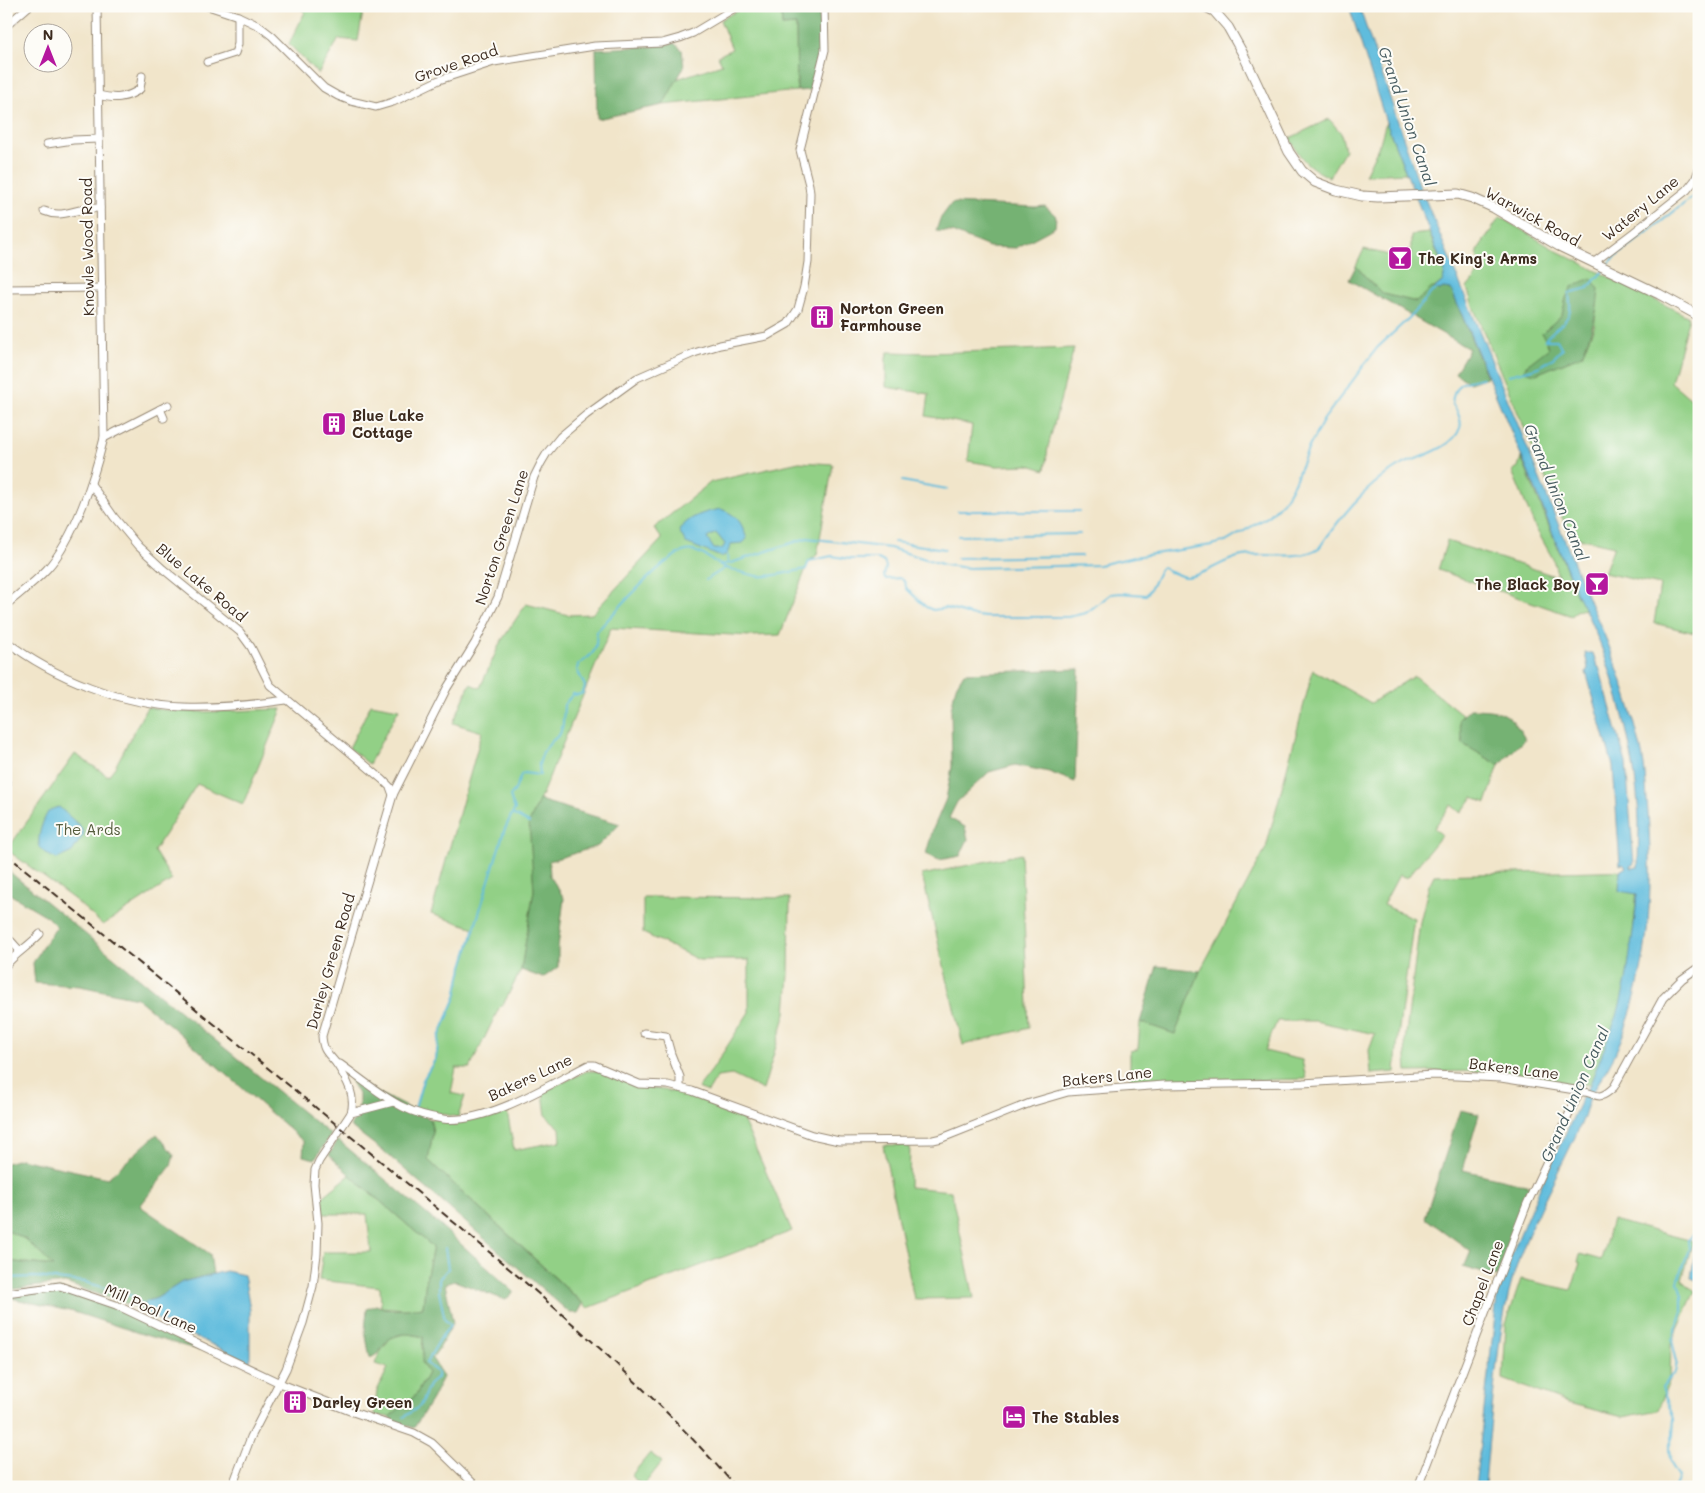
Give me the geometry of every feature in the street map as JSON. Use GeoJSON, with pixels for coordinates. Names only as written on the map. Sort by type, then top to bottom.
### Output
{"type":"FeatureCollection","features":[{"type":"Feature","properties":{"kind":"main road","name":"Warwick Road"},"geometry":{"type":"LineString","coordinates":[[1204,6],[1214,11],[1228,27],[1243,54],[1289,152],[1308,177],[1323,185],[1353,195],[1408,197],[1458,194],[1472,198],[1494,208],[1558,246],[1659,294],[1699,316]]}},
{"type":"Feature","properties":{"kind":"street"},"geometry":{"type":"LineString","coordinates":[[6,26],[29,6]]}},
{"type":"Feature","properties":{"kind":"street","name":"Knowle Wood Road"},"geometry":{"type":"LineString","coordinates":[[6,605],[47,568],[55,558],[78,516],[91,484],[104,438],[97,6]]}},
{"type":"Feature","properties":{"kind":"street","name":"Grove Road"},"geometry":{"type":"LineString","coordinates":[[208,6],[238,16],[259,26],[272,36],[324,88],[351,101],[376,107],[393,102],[439,80],[494,62],[595,46],[638,45],[672,41],[693,33],[738,6]]}},
{"type":"Feature","properties":{"kind":"street","name":"Norton Green Lane"},"geometry":{"type":"LineString","coordinates":[[394,795],[447,688],[475,643],[498,597],[534,477],[547,453],[560,437],[579,420],[638,378],[694,353],[774,333],[788,324],[798,309],[808,262],[810,193],[810,185],[800,150],[825,50],[824,6]]}},
{"type":"Feature","properties":{"kind":"street"},"geometry":{"type":"LineString","coordinates":[[207,62],[235,54],[238,44],[238,16]]}},
{"type":"Feature","properties":{"kind":"street"},"geometry":{"type":"LineString","coordinates":[[98,95],[114,99],[132,94],[140,89],[142,76]]}},
{"type":"Feature","properties":{"kind":"street"},"geometry":{"type":"LineString","coordinates":[[47,144],[99,139]]}},
{"type":"Feature","properties":{"kind":"street","name":"Watery Lane"},"geometry":{"type":"LineString","coordinates":[[1593,263],[1687,190],[1695,180],[1699,169]]}},
{"type":"Feature","properties":{"kind":"street"},"geometry":{"type":"LineString","coordinates":[[44,211],[52,215],[65,215],[82,209],[100,208]]}},
{"type":"Feature","properties":{"kind":"street"},"geometry":{"type":"LineString","coordinates":[[6,289],[102,288]]}},
{"type":"Feature","properties":{"kind":"street"},"geometry":{"type":"LineString","coordinates":[[104,438],[168,405]]}},
{"type":"Feature","properties":{"kind":"street"},"geometry":{"type":"LineString","coordinates":[[160,409],[164,418]]}},
{"type":"Feature","properties":{"kind":"street","name":"Blue Lake Road"},"geometry":{"type":"LineString","coordinates":[[91,484],[114,517],[138,546],[240,632],[251,647],[270,686],[383,780],[390,787],[394,795]]}},
{"type":"Feature","properties":{"kind":"street"},"geometry":{"type":"LineString","coordinates":[[6,641],[16,649],[56,672],[90,687],[146,702],[182,707],[215,707],[286,700]]}},
{"type":"Feature","properties":{"kind":"street"},"geometry":{"type":"LineString","coordinates":[[383,780],[400,781]]}},
{"type":"Feature","properties":{"kind":"street","name":"Darley Green Road"},"geometry":{"type":"LineString","coordinates":[[351,1113],[353,1105],[351,1090],[337,1064],[325,1052],[322,1036],[394,795]]}},
{"type":"Feature","properties":{"kind":"street"},"geometry":{"type":"LineString","coordinates":[[6,965],[20,950],[32,943],[40,934]]}},
{"type":"Feature","properties":{"kind":"street"},"geometry":{"type":"LineString","coordinates":[[6,938],[20,950]]}},
{"type":"Feature","properties":{"kind":"street","name":"Bakers Lane"},"geometry":{"type":"LineString","coordinates":[[337,1064],[340,1064],[393,1102],[419,1113],[444,1119],[458,1119],[481,1115],[508,1106],[588,1065],[594,1065],[639,1084],[692,1090],[812,1135],[839,1141],[933,1140],[1030,1103],[1068,1092],[1164,1084],[1303,1084],[1447,1075],[1510,1079],[1575,1090],[1598,1097],[1603,1096],[1614,1086],[1663,998],[1682,979],[1699,967]]}},
{"type":"Feature","properties":{"kind":"street"},"geometry":{"type":"LineString","coordinates":[[644,1033],[666,1036],[680,1077],[680,1088]]}},
{"type":"Feature","properties":{"kind":"street","name":"Chapel Lane"},"geometry":{"type":"LineString","coordinates":[[1418,1487],[1527,1204],[1577,1097],[1582,1092]]}},
{"type":"Feature","properties":{"kind":"street"},"geometry":{"type":"LineString","coordinates":[[232,1487],[251,1437],[292,1354],[313,1286],[318,1243],[314,1184],[316,1166],[351,1113],[393,1102]]}},
{"type":"Feature","properties":{"kind":"street","name":"Mill Pool Lane"},"geometry":{"type":"LineString","coordinates":[[6,1293],[60,1286],[116,1305],[278,1383],[414,1433],[432,1443],[477,1487]]}},
{"type":"Feature","properties":{"kind":"green space"},"geometry":{"type":"Polygon","coordinates":[[[297,6],[364,6],[358,41],[339,39],[318,74],[289,44],[305,12],[297,6]]]}},
{"type":"Feature","properties":{"kind":"green space"},"geometry":{"type":"Polygon","coordinates":[[[746,6],[781,6],[782,26],[796,25],[797,91],[663,105],[677,79],[722,64],[718,56],[732,49],[720,20],[746,6]]]}},
{"type":"Feature","properties":{"kind":"green space"},"geometry":{"type":"Polygon","coordinates":[[[781,6],[819,6],[821,50],[810,90],[797,91],[796,25],[782,26],[781,6]]]}},
{"type":"Feature","properties":{"kind":"green space"},"geometry":{"type":"Polygon","coordinates":[[[674,43],[682,50],[684,67],[663,105],[597,119],[596,49],[655,46],[674,43]]]}},
{"type":"Feature","properties":{"kind":"green space"},"geometry":{"type":"Polygon","coordinates":[[[1329,119],[1341,133],[1345,150],[1329,177],[1305,162],[1290,138],[1329,119]]]}},
{"type":"Feature","properties":{"kind":"green space"},"geometry":{"type":"Polygon","coordinates":[[[1386,122],[1406,173],[1365,175],[1380,143],[1386,122]]]}},
{"type":"Feature","properties":{"kind":"green space"},"geometry":{"type":"Polygon","coordinates":[[[952,203],[1045,206],[1056,216],[1055,227],[1016,248],[989,247],[952,232],[936,231],[940,219],[952,203]]]}},
{"type":"Feature","properties":{"kind":"green space"},"geometry":{"type":"Polygon","coordinates":[[[1500,217],[1557,251],[1689,317],[1671,382],[1699,406],[1699,634],[1654,623],[1660,585],[1604,573],[1614,546],[1570,536],[1474,309],[1467,288],[1485,265],[1477,257],[1477,251],[1500,217]],[[1572,287],[1566,298],[1562,315],[1542,333],[1550,348],[1527,365],[1536,374],[1582,355],[1594,327],[1599,289],[1572,287]]]}},
{"type":"Feature","properties":{"kind":"green space"},"geometry":{"type":"Polygon","coordinates":[[[1429,233],[1445,272],[1443,281],[1416,302],[1384,294],[1356,266],[1364,249],[1389,255],[1411,254],[1411,235],[1429,233]]]}},
{"type":"Feature","properties":{"kind":"green space"},"geometry":{"type":"Polygon","coordinates":[[[1356,266],[1384,294],[1416,302],[1432,288],[1440,290],[1443,288],[1451,289],[1487,377],[1470,383],[1455,373],[1469,349],[1349,280],[1356,266]]]}},
{"type":"Feature","properties":{"kind":"green space"},"geometry":{"type":"Polygon","coordinates":[[[1591,278],[1599,289],[1597,307],[1594,323],[1582,355],[1536,374],[1523,371],[1527,365],[1549,348],[1542,333],[1562,315],[1566,298],[1572,287],[1591,278]]]}},
{"type":"Feature","properties":{"kind":"green space"},"geometry":{"type":"Polygon","coordinates":[[[1074,348],[1048,447],[1045,470],[1029,465],[997,466],[968,461],[972,425],[926,416],[929,394],[886,387],[886,358],[888,352],[929,353],[1074,348]]]}},
{"type":"Feature","properties":{"kind":"green space"},"geometry":{"type":"Polygon","coordinates":[[[1521,457],[1576,593],[1585,609],[1576,611],[1572,616],[1438,570],[1447,541],[1558,577],[1553,559],[1535,527],[1512,471],[1518,467],[1521,457]]]}},
{"type":"Feature","properties":{"kind":"green space"},"geometry":{"type":"Polygon","coordinates":[[[799,462],[833,464],[817,555],[809,561],[780,635],[750,636],[611,628],[530,823],[534,890],[521,970],[504,1003],[499,1008],[470,1068],[456,1068],[451,1093],[465,1096],[458,1117],[415,1108],[423,1080],[436,1058],[439,1037],[456,997],[460,976],[475,928],[431,914],[482,732],[453,723],[470,684],[480,688],[500,643],[526,604],[568,615],[592,614],[662,539],[654,528],[711,482],[799,462]]]}},
{"type":"Feature","properties":{"kind":"green space"},"geometry":{"type":"Polygon","coordinates":[[[1079,669],[1075,782],[1049,772],[1015,765],[989,772],[957,802],[949,818],[965,827],[968,839],[960,856],[939,860],[926,854],[933,829],[946,799],[952,767],[951,709],[956,686],[964,673],[1079,669]]]}},
{"type":"Feature","properties":{"kind":"green space"},"geometry":{"type":"Polygon","coordinates":[[[1313,670],[1371,703],[1414,676],[1463,715],[1459,719],[1463,744],[1499,765],[1486,803],[1473,797],[1461,813],[1451,805],[1434,828],[1442,835],[1407,878],[1399,875],[1383,905],[1414,918],[1395,1072],[1371,1074],[1369,1050],[1375,1034],[1315,1021],[1277,1021],[1265,1051],[1302,1060],[1306,1079],[1130,1083],[1130,1051],[1138,1049],[1140,1022],[1175,1034],[1200,971],[1266,848],[1313,670]]]}},
{"type":"Feature","properties":{"kind":"green space"},"geometry":{"type":"Polygon","coordinates":[[[371,704],[399,709],[369,764],[349,748],[371,704]]]}},
{"type":"Feature","properties":{"kind":"green space","name":"The Ards"},"geometry":{"type":"Polygon","coordinates":[[[147,707],[197,712],[282,709],[243,804],[197,784],[154,851],[172,880],[103,925],[75,900],[7,850],[75,754],[108,776],[115,767],[147,707]]]}},
{"type":"Feature","properties":{"kind":"green space"},"geometry":{"type":"Polygon","coordinates":[[[1470,709],[1496,711],[1503,714],[1514,722],[1525,739],[1499,765],[1463,744],[1459,719],[1470,709]]]}},
{"type":"Feature","properties":{"kind":"green space"},"geometry":{"type":"Polygon","coordinates":[[[539,800],[620,824],[598,846],[549,861],[550,876],[564,898],[558,947],[558,967],[543,978],[521,970],[534,890],[529,823],[539,800]]]}},
{"type":"Feature","properties":{"kind":"green space"},"geometry":{"type":"Polygon","coordinates":[[[1021,854],[1029,1028],[963,1045],[922,875],[1021,854]]]}},
{"type":"Feature","properties":{"kind":"green space"},"geometry":{"type":"Polygon","coordinates":[[[6,869],[331,1135],[315,1159],[303,1156],[304,1142],[137,998],[80,986],[35,983],[33,963],[57,927],[45,915],[6,892],[6,869]]]}},
{"type":"Feature","properties":{"kind":"green space"},"geometry":{"type":"Polygon","coordinates":[[[1638,870],[1632,944],[1623,998],[1615,1025],[1590,1084],[1554,1083],[1484,1072],[1407,1072],[1405,1042],[1420,922],[1429,885],[1434,875],[1638,870]]]}},
{"type":"Feature","properties":{"kind":"green space"},"geometry":{"type":"Polygon","coordinates":[[[643,897],[790,898],[789,975],[786,1013],[763,1090],[732,1075],[717,1077],[708,1092],[698,1088],[712,1070],[749,1012],[749,960],[699,960],[643,933],[643,897]]]}},
{"type":"Feature","properties":{"kind":"green space"},"geometry":{"type":"Polygon","coordinates":[[[1157,966],[1200,971],[1175,1034],[1140,1022],[1157,966]]]}},
{"type":"Feature","properties":{"kind":"green space"},"geometry":{"type":"Polygon","coordinates":[[[587,1071],[603,1071],[643,1087],[683,1093],[740,1113],[792,1231],[588,1308],[428,1160],[433,1132],[430,1119],[463,1120],[507,1111],[514,1150],[561,1141],[560,1128],[546,1116],[543,1092],[587,1071]]]}},
{"type":"Feature","properties":{"kind":"green space"},"geometry":{"type":"Polygon","coordinates":[[[349,1078],[430,1119],[433,1132],[428,1160],[583,1304],[578,1313],[570,1313],[388,1155],[350,1126],[359,1115],[359,1096],[349,1078]]]}},
{"type":"Feature","properties":{"kind":"green space"},"geometry":{"type":"Polygon","coordinates":[[[1460,1110],[1479,1114],[1463,1170],[1531,1186],[1497,1277],[1462,1267],[1466,1263],[1471,1251],[1425,1218],[1460,1110]]]}},
{"type":"Feature","properties":{"kind":"green space"},"geometry":{"type":"Polygon","coordinates":[[[157,1134],[174,1155],[171,1166],[140,1206],[210,1254],[213,1274],[182,1282],[157,1298],[145,1302],[146,1314],[130,1305],[65,1283],[6,1290],[6,1261],[53,1266],[25,1239],[6,1230],[6,1163],[20,1159],[108,1178],[157,1134]]]}},
{"type":"Feature","properties":{"kind":"green space"},"geometry":{"type":"Polygon","coordinates":[[[338,1140],[442,1227],[514,1292],[505,1300],[455,1281],[445,1284],[453,1323],[432,1358],[443,1377],[414,1428],[394,1421],[389,1417],[416,1395],[428,1373],[422,1363],[423,1337],[407,1334],[395,1336],[388,1340],[378,1353],[370,1358],[365,1331],[367,1309],[376,1305],[393,1309],[423,1307],[426,1279],[433,1247],[329,1155],[338,1140]]]}},
{"type":"Feature","properties":{"kind":"green space"},"geometry":{"type":"Polygon","coordinates":[[[883,1145],[910,1145],[909,1187],[951,1191],[974,1298],[914,1299],[883,1145]]]}},
{"type":"Feature","properties":{"kind":"green space"},"geometry":{"type":"Polygon","coordinates":[[[350,1175],[433,1247],[426,1279],[423,1307],[405,1309],[381,1307],[380,1287],[319,1280],[323,1252],[371,1252],[367,1214],[321,1214],[319,1200],[350,1175]]]}},
{"type":"Feature","properties":{"kind":"green space"},"geometry":{"type":"Polygon","coordinates":[[[1612,1220],[1693,1241],[1682,1280],[1695,1291],[1671,1344],[1670,1379],[1658,1410],[1623,1417],[1568,1403],[1503,1379],[1506,1324],[1521,1279],[1571,1290],[1580,1263],[1578,1262],[1580,1254],[1601,1260],[1612,1220]]]}},
{"type":"Feature","properties":{"kind":"green space"},"geometry":{"type":"Polygon","coordinates":[[[6,1230],[25,1239],[54,1266],[6,1261],[6,1230]]]}},
{"type":"Feature","properties":{"kind":"green space"},"geometry":{"type":"Polygon","coordinates":[[[60,1289],[113,1307],[199,1350],[74,1312],[6,1297],[60,1289]]]}},
{"type":"Feature","properties":{"kind":"green space"},"geometry":{"type":"Polygon","coordinates":[[[407,1333],[423,1337],[422,1348],[428,1373],[416,1395],[389,1417],[374,1415],[377,1391],[388,1368],[375,1364],[379,1354],[390,1338],[407,1333]]]}},
{"type":"Feature","properties":{"kind":"green space"},"geometry":{"type":"Polygon","coordinates":[[[650,1453],[662,1462],[643,1486],[631,1476],[650,1453]]]}},
{"type":"Feature","properties":{"kind":"water"},"geometry":{"type":"Polygon","coordinates":[[[1349,6],[1359,6],[1419,184],[1614,658],[1637,731],[1646,781],[1650,875],[1649,905],[1642,966],[1635,996],[1615,1054],[1590,1098],[1581,1124],[1525,1242],[1513,1276],[1499,1345],[1485,1487],[1475,1487],[1497,1298],[1525,1221],[1590,1084],[1617,1016],[1626,981],[1635,917],[1637,894],[1619,891],[1620,871],[1626,867],[1623,864],[1620,865],[1613,766],[1586,672],[1588,668],[1585,653],[1593,653],[1599,667],[1626,763],[1634,864],[1630,866],[1632,868],[1638,867],[1639,821],[1637,793],[1633,764],[1620,704],[1601,646],[1576,593],[1537,493],[1451,289],[1443,288],[1440,290],[1435,288],[1443,281],[1445,271],[1386,122],[1349,6]]]}},
{"type":"Feature","properties":{"kind":"water"},"geometry":{"type":"Polygon","coordinates":[[[721,509],[731,514],[741,523],[747,539],[743,543],[731,544],[727,554],[721,557],[686,543],[679,531],[687,522],[703,513],[721,509]],[[716,533],[707,538],[714,549],[722,549],[725,544],[716,533]]]}},
{"type":"Feature","properties":{"kind":"water"},"geometry":{"type":"Polygon","coordinates":[[[59,807],[81,827],[84,834],[72,852],[57,859],[41,849],[39,836],[48,812],[59,807]]]}},
{"type":"Feature","properties":{"kind":"water"},"geometry":{"type":"Polygon","coordinates":[[[1699,1236],[1699,1281],[1691,1278],[1699,1236]]]}},
{"type":"Feature","properties":{"kind":"water"},"geometry":{"type":"Polygon","coordinates":[[[226,1271],[244,1275],[250,1309],[250,1362],[146,1314],[145,1302],[157,1298],[182,1282],[226,1271]]]}},
{"type":"Feature","properties":{"kind":"waterway"},"geometry":{"type":"LineString","coordinates":[[1607,265],[1699,192]]}},
{"type":"Feature","properties":{"kind":"waterway"},"geometry":{"type":"LineString","coordinates":[[1508,375],[1531,370],[1544,364],[1562,349],[1557,340],[1545,340],[1567,318],[1570,305],[1569,293],[1588,288],[1603,271]]}},
{"type":"Feature","properties":{"kind":"waterway"},"geometry":{"type":"LineString","coordinates":[[720,565],[807,538],[890,548],[945,565],[969,568],[1099,565],[1134,557],[1212,545],[1229,540],[1269,516],[1283,502],[1324,419],[1377,348],[1438,288]]}},
{"type":"Feature","properties":{"kind":"waterway"},"geometry":{"type":"LineString","coordinates":[[512,814],[515,809],[510,796],[515,790],[521,775],[524,773],[540,775],[539,764],[543,752],[560,734],[563,724],[564,705],[573,694],[583,693],[585,686],[577,670],[578,665],[593,652],[596,644],[596,632],[653,573],[677,555],[686,551],[696,552],[726,568],[757,576],[806,569],[809,561],[832,556],[850,559],[878,559],[884,562],[886,567],[885,579],[901,578],[907,589],[926,607],[933,610],[946,608],[985,617],[1068,617],[1086,613],[1111,594],[1146,595],[1163,567],[1169,572],[1187,577],[1201,574],[1238,557],[1248,555],[1300,554],[1319,548],[1344,515],[1363,494],[1384,476],[1404,464],[1432,453],[1456,436],[1461,422],[1452,403],[1455,390],[1462,383],[1483,378]]}},
{"type":"Feature","properties":{"kind":"waterway"},"geometry":{"type":"LineString","coordinates":[[902,481],[947,489]]}},
{"type":"Feature","properties":{"kind":"waterway"},"geometry":{"type":"LineString","coordinates":[[958,511],[1080,511]]}},
{"type":"Feature","properties":{"kind":"waterway"},"geometry":{"type":"LineString","coordinates":[[958,536],[1080,534]]}},
{"type":"Feature","properties":{"kind":"waterway"},"geometry":{"type":"LineString","coordinates":[[894,542],[945,549]]}},
{"type":"Feature","properties":{"kind":"waterway"},"geometry":{"type":"LineString","coordinates":[[727,554],[728,563]]}},
{"type":"Feature","properties":{"kind":"waterway"},"geometry":{"type":"LineString","coordinates":[[956,558],[1081,556]]}},
{"type":"Feature","properties":{"kind":"waterway"},"geometry":{"type":"LineString","coordinates":[[706,580],[725,568]]}},
{"type":"Feature","properties":{"kind":"waterway"},"geometry":{"type":"LineString","coordinates":[[415,1108],[423,1080],[436,1058],[439,1037],[456,997],[460,976],[504,831],[512,814],[529,823]]}},
{"type":"Feature","properties":{"kind":"waterway"},"geometry":{"type":"LineString","coordinates":[[1699,1170],[1697,1171],[1699,1199]]}},
{"type":"Feature","properties":{"kind":"waterway"},"geometry":{"type":"LineString","coordinates":[[1675,1487],[1679,1477],[1670,1462],[1669,1447],[1673,1434],[1674,1419],[1662,1388],[1675,1372],[1677,1362],[1672,1341],[1682,1311],[1682,1296],[1678,1282],[1689,1249],[1688,1240],[1699,1230]]}},
{"type":"Feature","properties":{"kind":"waterway"},"geometry":{"type":"LineString","coordinates":[[404,1417],[420,1406],[429,1385],[437,1378],[437,1372],[426,1363],[451,1325],[445,1320],[439,1292],[439,1279],[448,1269],[445,1248]]}},
{"type":"Feature","properties":{"kind":"waterway"},"geometry":{"type":"LineString","coordinates":[[6,1278],[34,1277],[85,1282],[132,1296],[145,1307]]}},
{"type":"Feature","properties":{"kind":"railway"},"geometry":{"type":"LineString","coordinates":[[6,854],[541,1296],[661,1407],[736,1487]]}},
{"type":"Feature","properties":{"kind":"place","name":"The King's Arms"},"geometry":{"type":"Point","coordinates":[1400,258]}},
{"type":"Feature","properties":{"kind":"place","name":"Norton Green Farmhouse"},"geometry":{"type":"Point","coordinates":[822,317]}},
{"type":"Feature","properties":{"kind":"place","name":"Blue Lake Cottage"},"geometry":{"type":"Point","coordinates":[334,424]}},
{"type":"Feature","properties":{"kind":"place","name":"The Black Boy"},"geometry":{"type":"Point","coordinates":[1597,584]}},
{"type":"Feature","properties":{"kind":"place","name":"Darley Green"},"geometry":{"type":"Point","coordinates":[295,1402]}},
{"type":"Feature","properties":{"kind":"place","name":"The Stables"},"geometry":{"type":"Point","coordinates":[1014,1417]}},
{"type":"Feature","properties":{"kind":"water label","name":"Grand Union Canal"},"geometry":{"type":"Point","coordinates":[1408,116]}},
{"type":"Feature","properties":{"kind":"water label","name":"Grand Union Canal"},"geometry":{"type":"Point","coordinates":[1557,492]}},
{"type":"Feature","properties":{"kind":"water label","name":"Grand Union Canal"},"geometry":{"type":"Point","coordinates":[1574,1094]}}]}
